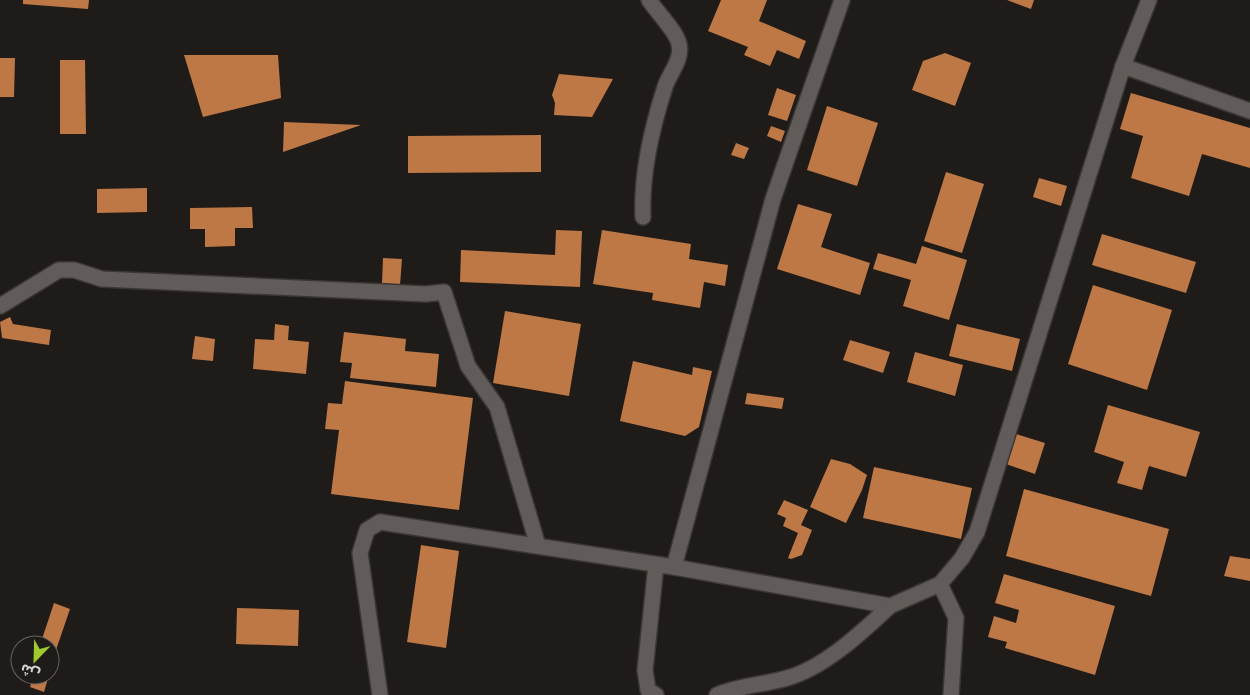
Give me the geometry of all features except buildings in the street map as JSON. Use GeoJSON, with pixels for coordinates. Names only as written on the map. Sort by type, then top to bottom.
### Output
{"type":"FeatureCollection","features":[{"type":"Feature","properties":{"kind":"street"},"geometry":{"type":"LineString","coordinates":[[643,217],[642,192],[646,163],[664,88],[681,54],[679,41],[649,0]]}},
{"type":"Feature","properties":{"kind":"street"},"geometry":{"type":"LineString","coordinates":[[674,567],[774,199],[842,0]]}},
{"type":"Feature","properties":{"kind":"street"},"geometry":{"type":"LineString","coordinates":[[717,695],[734,688],[787,678],[807,671],[858,636],[890,606],[940,584],[962,558],[977,532],[1123,66],[1149,0]]}},
{"type":"Feature","properties":{"kind":"street"},"geometry":{"type":"LineString","coordinates":[[1123,66],[1250,111]]}},
{"type":"Feature","properties":{"kind":"street"},"geometry":{"type":"LineString","coordinates":[[0,306],[59,270],[74,270],[102,279],[426,294],[444,292],[468,366],[496,407],[538,546]]}},
{"type":"Feature","properties":{"kind":"street"},"geometry":{"type":"LineString","coordinates":[[380,695],[360,553],[367,530],[380,522],[656,564],[890,606]]}},
{"type":"Feature","properties":{"kind":"street"},"geometry":{"type":"LineString","coordinates":[[656,564],[645,670],[648,690],[656,695]]}},
{"type":"Feature","properties":{"kind":"street"},"geometry":{"type":"LineString","coordinates":[[940,584],[956,618],[951,695]]}}]}
